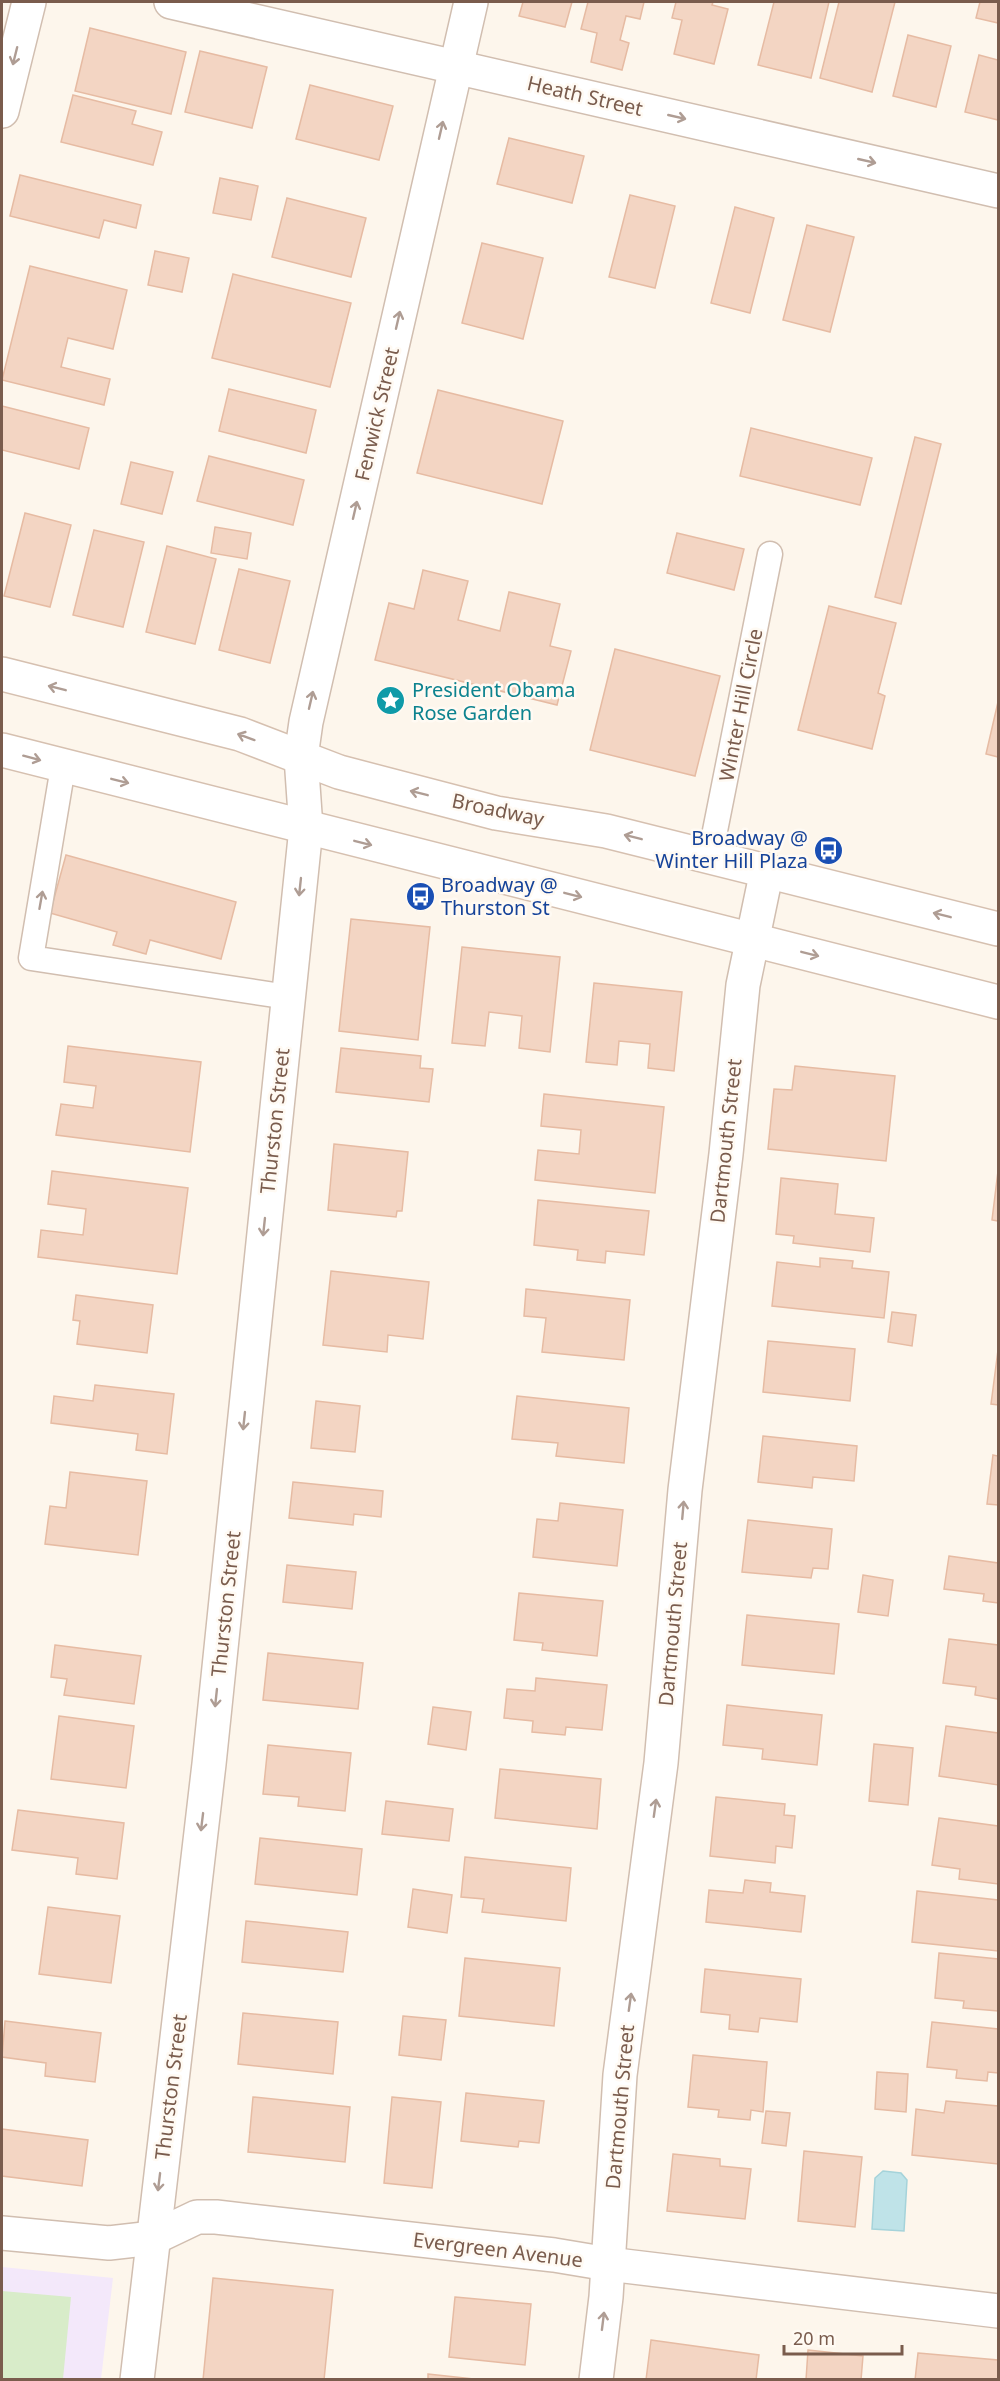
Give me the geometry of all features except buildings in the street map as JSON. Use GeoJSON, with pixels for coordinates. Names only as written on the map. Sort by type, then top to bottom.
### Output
{"type":"FeatureCollection","features":[{"type":"Feature","properties":{"kind":"street"},"geometry":{"type":"LineString","coordinates":[[2,111],[29,2]]}},
{"type":"Feature","properties":{"kind":"street","name":"Heath Street"},"geometry":{"type":"LineString","coordinates":[[171,2],[999,191]]}},
{"type":"Feature","properties":{"kind":"street","name":"Fenwick Street"},"geometry":{"type":"LineString","coordinates":[[306,828],[301,758],[306,722],[471,2]]}},
{"type":"Feature","properties":{"kind":"street","name":"Broadway"},"geometry":{"type":"LineString","coordinates":[[2,674],[240,734],[339,772],[496,813],[606,831],[999,929]]}},
{"type":"Feature","properties":{"kind":"street"},"geometry":{"type":"LineString","coordinates":[[2,750],[999,1002]]}},
{"type":"Feature","properties":{"kind":"street","name":"Thurston Street"},"geometry":{"type":"LineString","coordinates":[[137,2379],[209,1764],[306,828]]}},
{"type":"Feature","properties":{"kind":"street","name":"Dartmouth Street"},"geometry":{"type":"LineString","coordinates":[[596,2379],[608,2264],[620,2075],[661,1763],[685,1490],[726,1154],[743,985],[767,870]]}},
{"type":"Feature","properties":{"kind":"street","name":"Evergreen Avenue"},"geometry":{"type":"LineString","coordinates":[[2,2233],[108,2243],[153,2238],[197,2217],[216,2217],[554,2255],[608,2264],[999,2311]]}},
{"type":"Feature","properties":{"kind":"lane","name":"Winter Hill Circle"},"geometry":{"type":"LineString","coordinates":[[710,856],[770,554]]}},
{"type":"Feature","properties":{"kind":"lane"},"geometry":{"type":"LineString","coordinates":[[63,767],[31,958],[288,997]]}},
{"type":"Feature","properties":{"kind":"shaded area"},"geometry":{"type":"Polygon","coordinates":[[[2,2267],[113,2278],[101,2379],[2,2379],[2,2267]]]}},
{"type":"Feature","properties":{"kind":"green space"},"geometry":{"type":"Polygon","coordinates":[[[2,2291],[71,2297],[63,2379],[2,2379],[2,2291]]]}},
{"type":"Feature","properties":{"kind":"water"},"geometry":{"type":"Polygon","coordinates":[[[883,2171],[901,2173],[907,2180],[904,2231],[872,2229],[875,2178],[883,2171]]]}},
{"type":"Feature","properties":{"kind":"place","name":"President Obama Rose Garden"},"geometry":{"type":"Point","coordinates":[391,701]}},
{"type":"Feature","properties":{"kind":"place","name":"Broadway @ Winter Hill Plaza"},"geometry":{"type":"Point","coordinates":[829,850]}},
{"type":"Feature","properties":{"kind":"place","name":"Broadway @ Thurston St"},"geometry":{"type":"Point","coordinates":[420,896]}}]}
